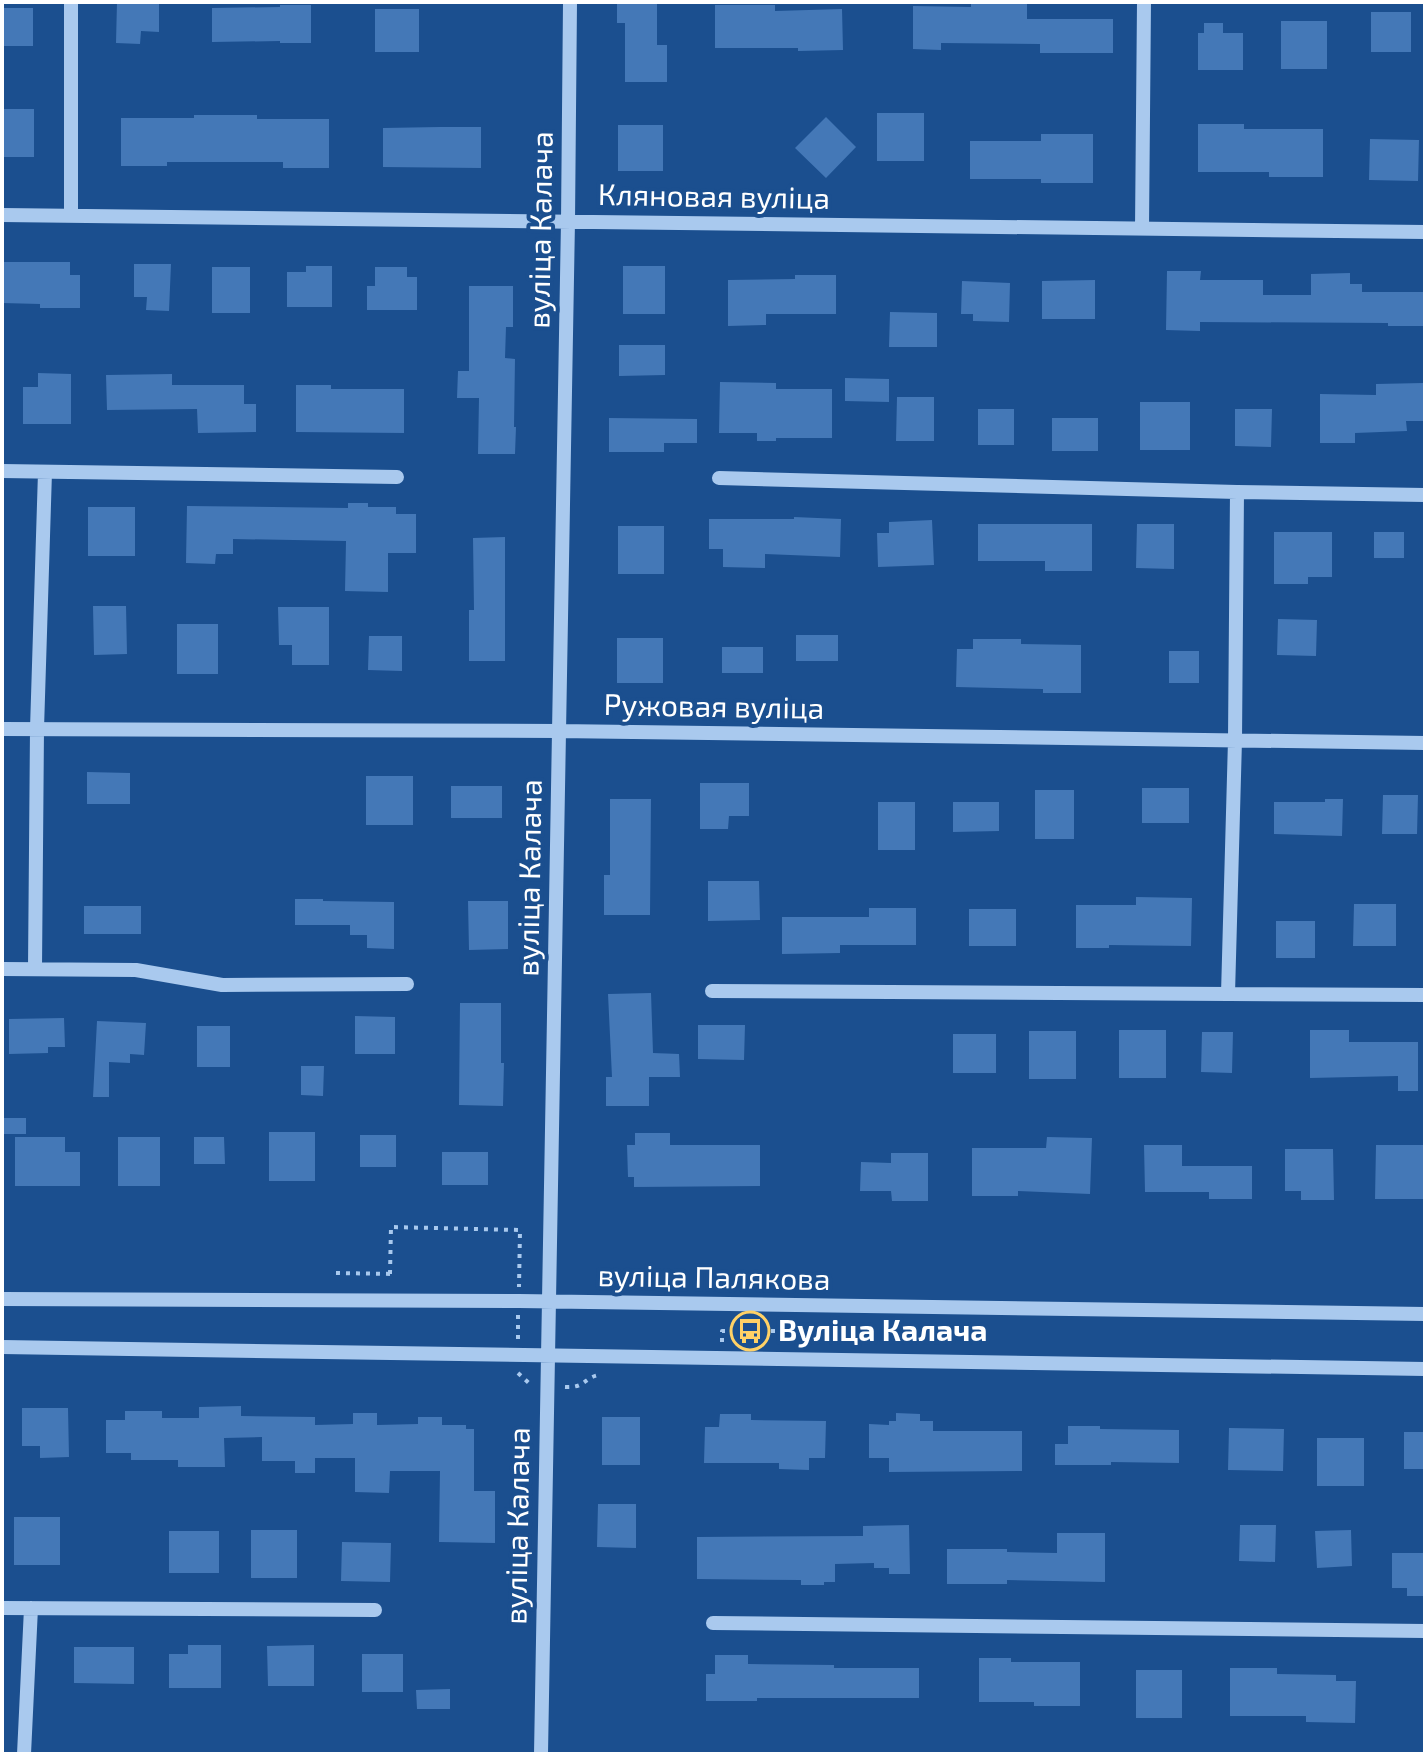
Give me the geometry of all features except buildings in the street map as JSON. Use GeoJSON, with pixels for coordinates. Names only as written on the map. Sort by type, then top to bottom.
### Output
{"type":"FeatureCollection","features":[{"type":"Feature","properties":{"kind":"street"},"geometry":{"type":"LineString","coordinates":[[71,2],[71,216]]}},
{"type":"Feature","properties":{"kind":"street","name":"вуліца Калача"},"geometry":{"type":"LineString","coordinates":[[541,1754],[570,2]]}},
{"type":"Feature","properties":{"kind":"street"},"geometry":{"type":"LineString","coordinates":[[1142,228],[1144,2]]}},
{"type":"Feature","properties":{"kind":"street","name":"Кляновая вуліца"},"geometry":{"type":"LineString","coordinates":[[2,215],[1425,232]]}},
{"type":"Feature","properties":{"kind":"street"},"geometry":{"type":"LineString","coordinates":[[2,471],[397,477]]}},
{"type":"Feature","properties":{"kind":"street"},"geometry":{"type":"LineString","coordinates":[[35,969],[37,729],[45,472]]}},
{"type":"Feature","properties":{"kind":"street"},"geometry":{"type":"LineString","coordinates":[[719,478],[1425,495]]}},
{"type":"Feature","properties":{"kind":"street"},"geometry":{"type":"LineString","coordinates":[[1228,994],[1235,740],[1237,492]]}},
{"type":"Feature","properties":{"kind":"street","name":"Ружовая вуліца"},"geometry":{"type":"LineString","coordinates":[[2,729],[558,731],[1425,743]]}},
{"type":"Feature","properties":{"kind":"street"},"geometry":{"type":"LineString","coordinates":[[2,969],[136,970],[222,985],[407,984]]}},
{"type":"Feature","properties":{"kind":"street"},"geometry":{"type":"LineString","coordinates":[[712,991],[1425,995]]}},
{"type":"Feature","properties":{"kind":"street","name":"вуліца Палякова"},"geometry":{"type":"LineString","coordinates":[[2,1299],[549,1301],[1425,1314]]}},
{"type":"Feature","properties":{"kind":"street"},"geometry":{"type":"LineString","coordinates":[[2,1347],[1425,1369]]}},
{"type":"Feature","properties":{"kind":"street"},"geometry":{"type":"LineString","coordinates":[[2,1608],[375,1610]]}},
{"type":"Feature","properties":{"kind":"street"},"geometry":{"type":"LineString","coordinates":[[24,1754],[31,1608]]}},
{"type":"Feature","properties":{"kind":"street"},"geometry":{"type":"LineString","coordinates":[[713,1623],[1425,1631]]}},
{"type":"Feature","properties":{"kind":"path"},"geometry":{"type":"LineString","coordinates":[[336,1273],[393,1274],[391,1227],[520,1230],[519,1289]]}},
{"type":"Feature","properties":{"kind":"path"},"geometry":{"type":"LineString","coordinates":[[722,1331],[778,1331]]}},
{"type":"Feature","properties":{"kind":"place","name":"Вуліца Калача"},"geometry":{"type":"Point","coordinates":[750,1331]}}]}
